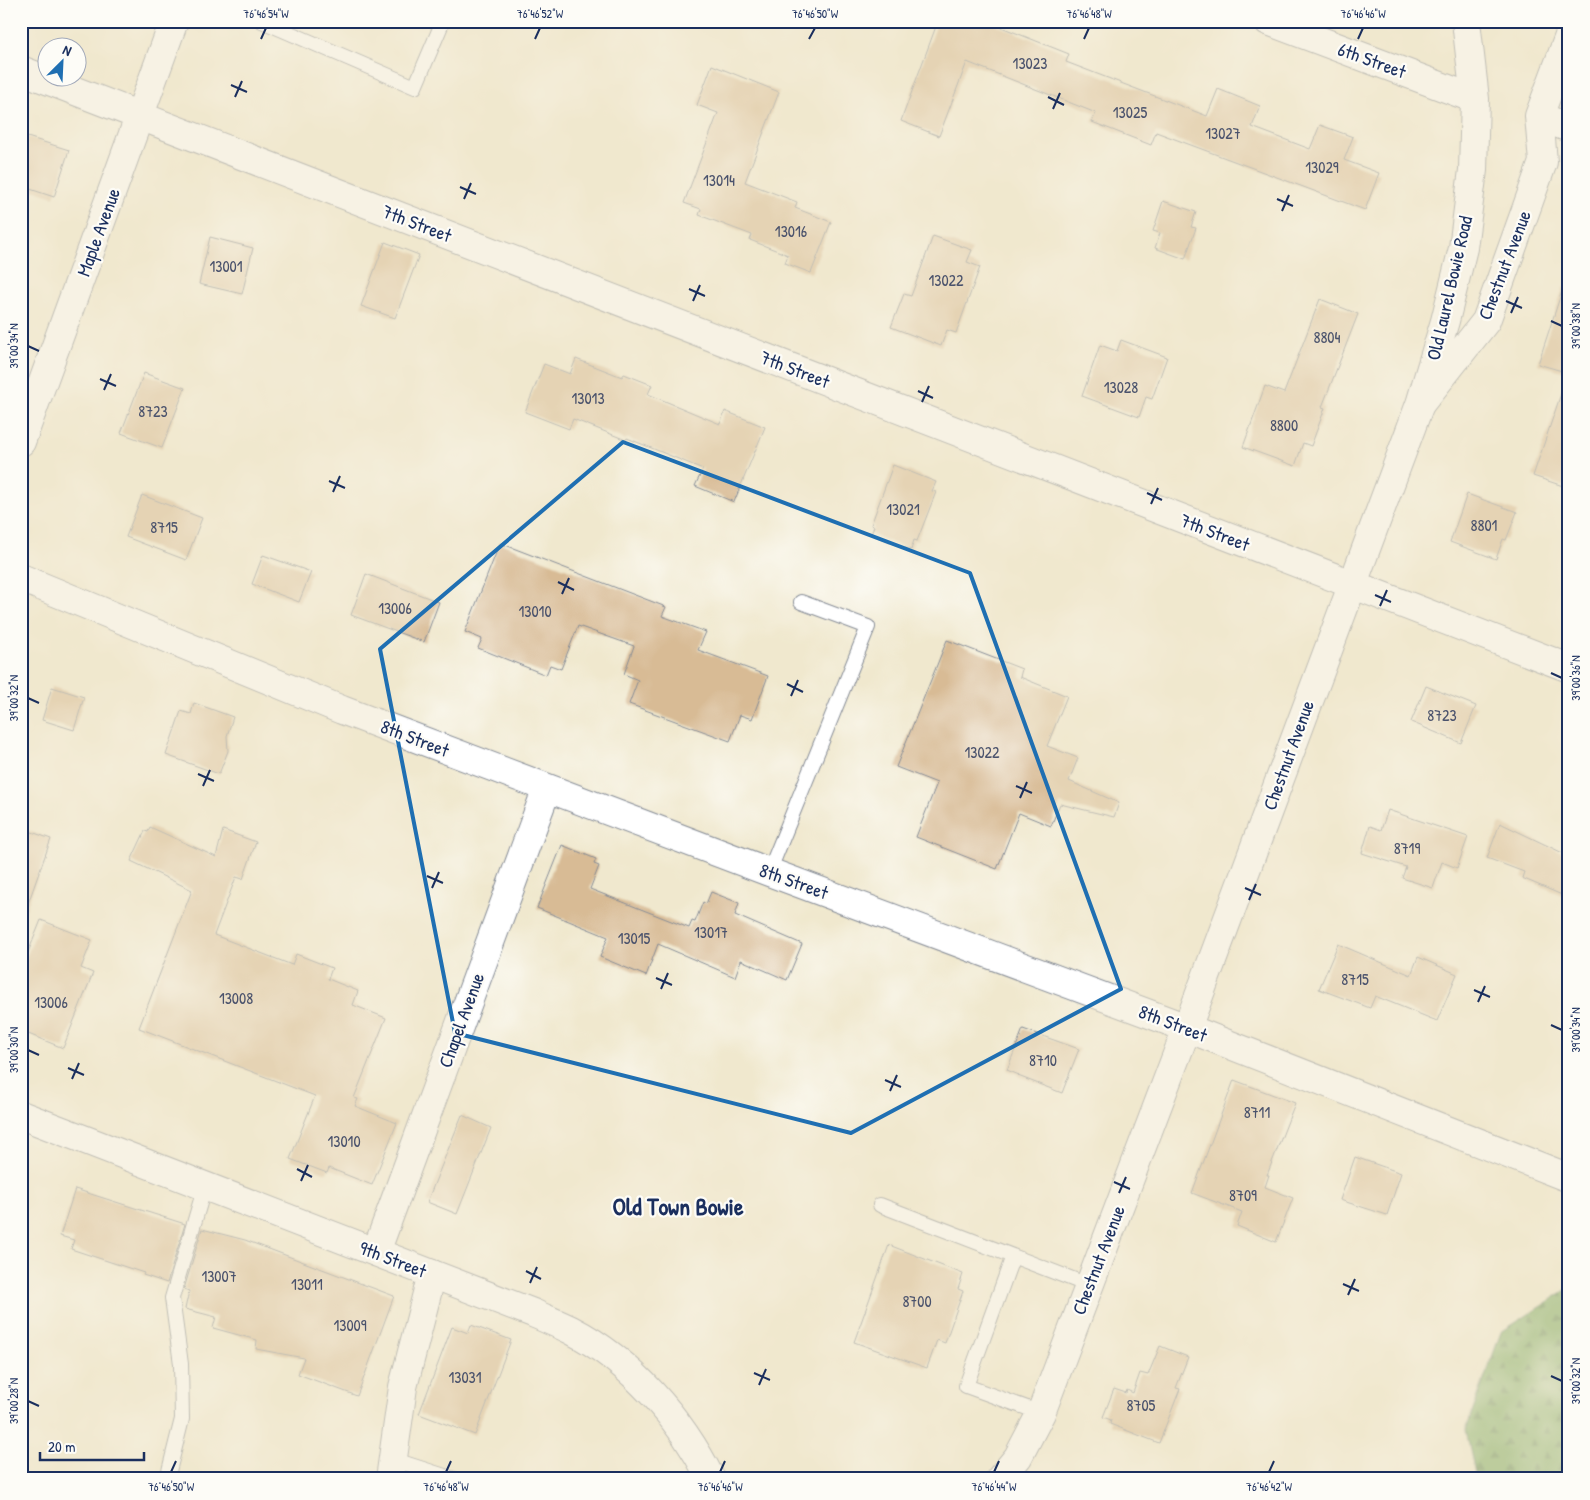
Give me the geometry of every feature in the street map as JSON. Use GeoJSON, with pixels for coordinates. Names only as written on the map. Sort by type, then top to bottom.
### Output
{"type":"FeatureCollection","features":[{"type":"Feature","properties":{"kind":"street","name":"Maple Avenue"},"geometry":{"type":"LineString","coordinates":[[21,442],[174,21]]}},
{"type":"Feature","properties":{"kind":"street","name":"6th Street"},"geometry":{"type":"LineString","coordinates":[[1268,21],[1475,99]]}},
{"type":"Feature","properties":{"kind":"street","name":"Old Laurel Bowie Road"},"geometry":{"type":"LineString","coordinates":[[1420,404],[1445,321],[1463,248],[1473,170],[1475,99],[1466,21]]}},
{"type":"Feature","properties":{"kind":"street","name":"Chestnut Avenue"},"geometry":{"type":"LineString","coordinates":[[1000,1479],[1018,1458],[1040,1413],[1187,1028],[1420,404],[1486,320],[1543,162],[1539,116],[1569,36]]}},
{"type":"Feature","properties":{"kind":"street","name":"7th Street"},"geometry":{"type":"LineString","coordinates":[[21,70],[1569,668]]}},
{"type":"Feature","properties":{"kind":"street"},"geometry":{"type":"LineString","coordinates":[[1539,116],[1569,128]]}},
{"type":"Feature","properties":{"kind":"street","name":"8th Street"},"geometry":{"type":"LineString","coordinates":[[21,578],[351,713],[1187,1028],[1569,1178]]}},
{"type":"Feature","properties":{"kind":"street","name":"Chapel Avenue"},"geometry":{"type":"LineString","coordinates":[[376,1252],[547,788]]}},
{"type":"Feature","properties":{"kind":"street","name":"9th Street"},"geometry":{"type":"LineString","coordinates":[[21,1115],[533,1313],[564,1327],[606,1352],[638,1378],[689,1442],[711,1479]]}},
{"type":"Feature","properties":{"kind":"street"},"geometry":{"type":"LineString","coordinates":[[391,1469],[402,1387],[432,1274]]}},
{"type":"Feature","properties":{"kind":"lane"},"geometry":{"type":"LineString","coordinates":[[262,21],[415,87],[443,21]]}},
{"type":"Feature","properties":{"kind":"lane"},"geometry":{"type":"LineString","coordinates":[[769,872],[868,627],[801,602]]}},
{"type":"Feature","properties":{"kind":"lane"},"geometry":{"type":"LineString","coordinates":[[167,1479],[182,1419],[181,1364],[172,1298],[205,1186]]}},
{"type":"Feature","properties":{"kind":"lane"},"geometry":{"type":"LineString","coordinates":[[880,1205],[1088,1285]]}},
{"type":"Feature","properties":{"kind":"lane"},"geometry":{"type":"LineString","coordinates":[[1012,1256],[966,1386],[1040,1413]]}},
{"type":"Feature","properties":{"kind":"lane"},"geometry":{"type":"LineString","coordinates":[[391,1469],[454,1479]]}},
{"type":"Feature","properties":{"kind":"highlighted area"},"geometry":{"type":"Polygon","coordinates":[[[623,442],[970,573],[1121,989],[851,1133],[455,1033],[380,649],[623,442]]]}},
{"type":"Feature","properties":{"kind":"green space"},"geometry":{"type":"Polygon","coordinates":[[[1569,1288],[1569,1479],[1476,1478],[1466,1430],[1501,1332],[1569,1288]]]}},
{"type":"Feature","properties":{"kind":"building"},"geometry":{"type":"Polygon","coordinates":[[[938,21],[986,21],[1069,54],[1066,62],[1207,116],[1218,89],[1260,106],[1252,127],[1310,149],[1320,125],[1353,137],[1344,160],[1379,173],[1365,210],[1156,132],[1151,145],[1092,122],[1096,113],[967,62],[939,136],[901,121],[938,21]]]}},
{"type":"Feature","properties":{"kind":"building"},"geometry":{"type":"Polygon","coordinates":[[[712,65],[779,92],[745,182],[797,202],[795,208],[831,222],[811,273],[785,263],[788,255],[750,240],[752,235],[699,215],[701,209],[684,203],[718,113],[697,105],[712,65]]]}},
{"type":"Feature","properties":{"kind":"building"},"geometry":{"type":"Polygon","coordinates":[[[21,135],[69,150],[54,197],[21,186],[21,135]]]}},
{"type":"Feature","properties":{"kind":"building"},"geometry":{"type":"Polygon","coordinates":[[[1163,201],[1196,212],[1191,227],[1196,228],[1185,259],[1155,248],[1160,233],[1153,231],[1163,201]]]}},
{"type":"Feature","properties":{"kind":"building"},"geometry":{"type":"Polygon","coordinates":[[[933,236],[972,250],[967,262],[980,267],[956,333],[947,330],[941,346],[891,327],[904,294],[911,296],[933,236]]]}},
{"type":"Feature","properties":{"kind":"building"},"geometry":{"type":"Polygon","coordinates":[[[210,237],[253,248],[242,294],[199,284],[210,237]]]}},
{"type":"Feature","properties":{"kind":"building"},"geometry":{"type":"Polygon","coordinates":[[[385,242],[419,255],[395,318],[361,306],[385,242]]]}},
{"type":"Feature","properties":{"kind":"building"},"geometry":{"type":"Polygon","coordinates":[[[1563,288],[1569,288],[1569,373],[1538,364],[1563,288]]]}},
{"type":"Feature","properties":{"kind":"building"},"geometry":{"type":"Polygon","coordinates":[[[1320,299],[1358,314],[1322,407],[1325,408],[1311,446],[1303,443],[1295,466],[1243,447],[1265,386],[1284,393],[1320,299]]]}},
{"type":"Feature","properties":{"kind":"building"},"geometry":{"type":"Polygon","coordinates":[[[1121,340],[1167,357],[1152,399],[1146,397],[1139,417],[1082,396],[1100,345],[1117,351],[1121,340]]]}},
{"type":"Feature","properties":{"kind":"building"},"geometry":{"type":"Polygon","coordinates":[[[576,359],[622,377],[624,374],[652,385],[648,394],[720,424],[725,411],[765,427],[734,502],[695,486],[703,469],[627,438],[626,440],[573,419],[569,429],[525,412],[544,364],[570,374],[576,359]]]}},
{"type":"Feature","properties":{"kind":"building"},"geometry":{"type":"Polygon","coordinates":[[[144,373],[185,388],[162,448],[121,433],[144,373]]]}},
{"type":"Feature","properties":{"kind":"building"},"geometry":{"type":"Polygon","coordinates":[[[1564,385],[1569,386],[1569,488],[1533,476],[1564,385]]]}},
{"type":"Feature","properties":{"kind":"building"},"geometry":{"type":"Polygon","coordinates":[[[893,465],[936,482],[932,491],[936,492],[917,541],[914,540],[911,550],[871,534],[874,526],[871,525],[893,465]]]}},
{"type":"Feature","properties":{"kind":"building"},"geometry":{"type":"Polygon","coordinates":[[[1467,494],[1517,512],[1506,540],[1503,539],[1496,559],[1450,542],[1467,494]]]}},
{"type":"Feature","properties":{"kind":"building"},"geometry":{"type":"Polygon","coordinates":[[[142,495],[202,518],[186,560],[126,537],[142,495]]]}},
{"type":"Feature","properties":{"kind":"building"},"geometry":{"type":"Polygon","coordinates":[[[500,543],[666,607],[662,616],[706,632],[698,650],[768,676],[752,719],[740,715],[730,741],[629,704],[638,680],[624,674],[634,646],[578,626],[561,669],[550,665],[546,675],[478,648],[482,639],[465,632],[500,543]]]}},
{"type":"Feature","properties":{"kind":"building"},"geometry":{"type":"Polygon","coordinates":[[[263,555],[311,572],[299,602],[252,584],[263,555]]]}},
{"type":"Feature","properties":{"kind":"building"},"geometry":{"type":"Polygon","coordinates":[[[366,574],[439,602],[424,642],[351,615],[366,574]]]}},
{"type":"Feature","properties":{"kind":"building"},"geometry":{"type":"Polygon","coordinates":[[[947,640],[1022,669],[1020,677],[1067,696],[1047,746],[1078,758],[1069,781],[1119,803],[1114,817],[1060,804],[1051,826],[1019,813],[997,869],[916,837],[937,783],[896,767],[947,640]]]}},
{"type":"Feature","properties":{"kind":"building"},"geometry":{"type":"Polygon","coordinates":[[[1426,686],[1476,706],[1461,743],[1411,722],[1426,686]]]}},
{"type":"Feature","properties":{"kind":"building"},"geometry":{"type":"Polygon","coordinates":[[[52,687],[84,697],[74,730],[42,720],[52,687]]]}},
{"type":"Feature","properties":{"kind":"building"},"geometry":{"type":"Polygon","coordinates":[[[194,703],[233,717],[227,736],[228,751],[219,774],[166,755],[181,711],[191,714],[194,703]]]}},
{"type":"Feature","properties":{"kind":"building"},"geometry":{"type":"Polygon","coordinates":[[[1388,810],[1468,837],[1457,868],[1442,862],[1433,888],[1402,878],[1406,867],[1362,853],[1370,826],[1381,830],[1388,810]]]}},
{"type":"Feature","properties":{"kind":"building"},"geometry":{"type":"Polygon","coordinates":[[[1500,823],[1569,856],[1569,898],[1522,878],[1524,872],[1487,858],[1500,823]]]}},
{"type":"Feature","properties":{"kind":"building"},"geometry":{"type":"Polygon","coordinates":[[[150,827],[216,857],[223,830],[256,842],[243,879],[236,877],[214,935],[292,965],[296,954],[332,968],[328,979],[358,991],[353,1005],[386,1018],[354,1098],[358,1099],[355,1106],[397,1123],[372,1185],[329,1168],[327,1173],[290,1159],[315,1096],[139,1028],[192,890],[131,861],[145,831],[148,832],[150,827]]]}},
{"type":"Feature","properties":{"kind":"building"},"geometry":{"type":"Polygon","coordinates":[[[21,828],[51,839],[25,912],[21,912],[21,828]]]}},
{"type":"Feature","properties":{"kind":"building"},"geometry":{"type":"Polygon","coordinates":[[[562,845],[596,859],[594,864],[599,866],[590,889],[689,928],[692,921],[695,922],[703,902],[706,904],[711,892],[739,903],[735,915],[802,944],[787,980],[741,960],[735,977],[658,944],[646,976],[600,957],[608,937],[537,908],[562,845]]]}},
{"type":"Feature","properties":{"kind":"building"},"geometry":{"type":"Polygon","coordinates":[[[41,920],[92,940],[81,968],[93,973],[63,1048],[21,1031],[21,970],[41,920]]]}},
{"type":"Feature","properties":{"kind":"building"},"geometry":{"type":"Polygon","coordinates":[[[1338,944],[1411,975],[1418,957],[1457,974],[1437,1021],[1375,996],[1370,1008],[1319,989],[1338,944]]]}},
{"type":"Feature","properties":{"kind":"building"},"geometry":{"type":"Polygon","coordinates":[[[1023,1029],[1079,1049],[1062,1093],[1007,1070],[1023,1029]]]}},
{"type":"Feature","properties":{"kind":"building"},"geometry":{"type":"Polygon","coordinates":[[[1234,1080],[1295,1103],[1267,1175],[1269,1175],[1265,1187],[1293,1198],[1276,1242],[1237,1226],[1242,1212],[1192,1193],[1234,1080]]]}},
{"type":"Feature","properties":{"kind":"building"},"geometry":{"type":"Polygon","coordinates":[[[462,1115],[491,1128],[457,1214],[427,1202],[462,1115]]]}},
{"type":"Feature","properties":{"kind":"building"},"geometry":{"type":"Polygon","coordinates":[[[1355,1157],[1401,1173],[1387,1215],[1340,1200],[1355,1157]]]}},
{"type":"Feature","properties":{"kind":"building"},"geometry":{"type":"Polygon","coordinates":[[[75,1189],[185,1224],[167,1283],[143,1275],[144,1273],[71,1249],[74,1240],[60,1236],[75,1189]]]}},
{"type":"Feature","properties":{"kind":"building"},"geometry":{"type":"Polygon","coordinates":[[[202,1229],[245,1240],[394,1296],[357,1396],[298,1374],[304,1358],[256,1349],[257,1340],[213,1328],[216,1317],[185,1309],[189,1291],[184,1289],[202,1229]]]}},
{"type":"Feature","properties":{"kind":"building"},"geometry":{"type":"Polygon","coordinates":[[[889,1245],[963,1274],[958,1289],[963,1291],[945,1343],[937,1340],[927,1368],[854,1342],[889,1245]]]}},
{"type":"Feature","properties":{"kind":"building"},"geometry":{"type":"Polygon","coordinates":[[[471,1325],[511,1340],[475,1435],[419,1414],[452,1327],[468,1333],[471,1325]]]}},
{"type":"Feature","properties":{"kind":"building"},"geometry":{"type":"Polygon","coordinates":[[[1160,1346],[1188,1357],[1176,1388],[1180,1389],[1159,1443],[1110,1424],[1111,1420],[1103,1417],[1114,1389],[1126,1393],[1127,1390],[1133,1393],[1140,1373],[1148,1375],[1160,1346]]]}},
{"type":"Feature","properties":{"kind":"district","name":"Old Town Bowie"},"geometry":{"type":"Point","coordinates":[678,1207]}}]}
